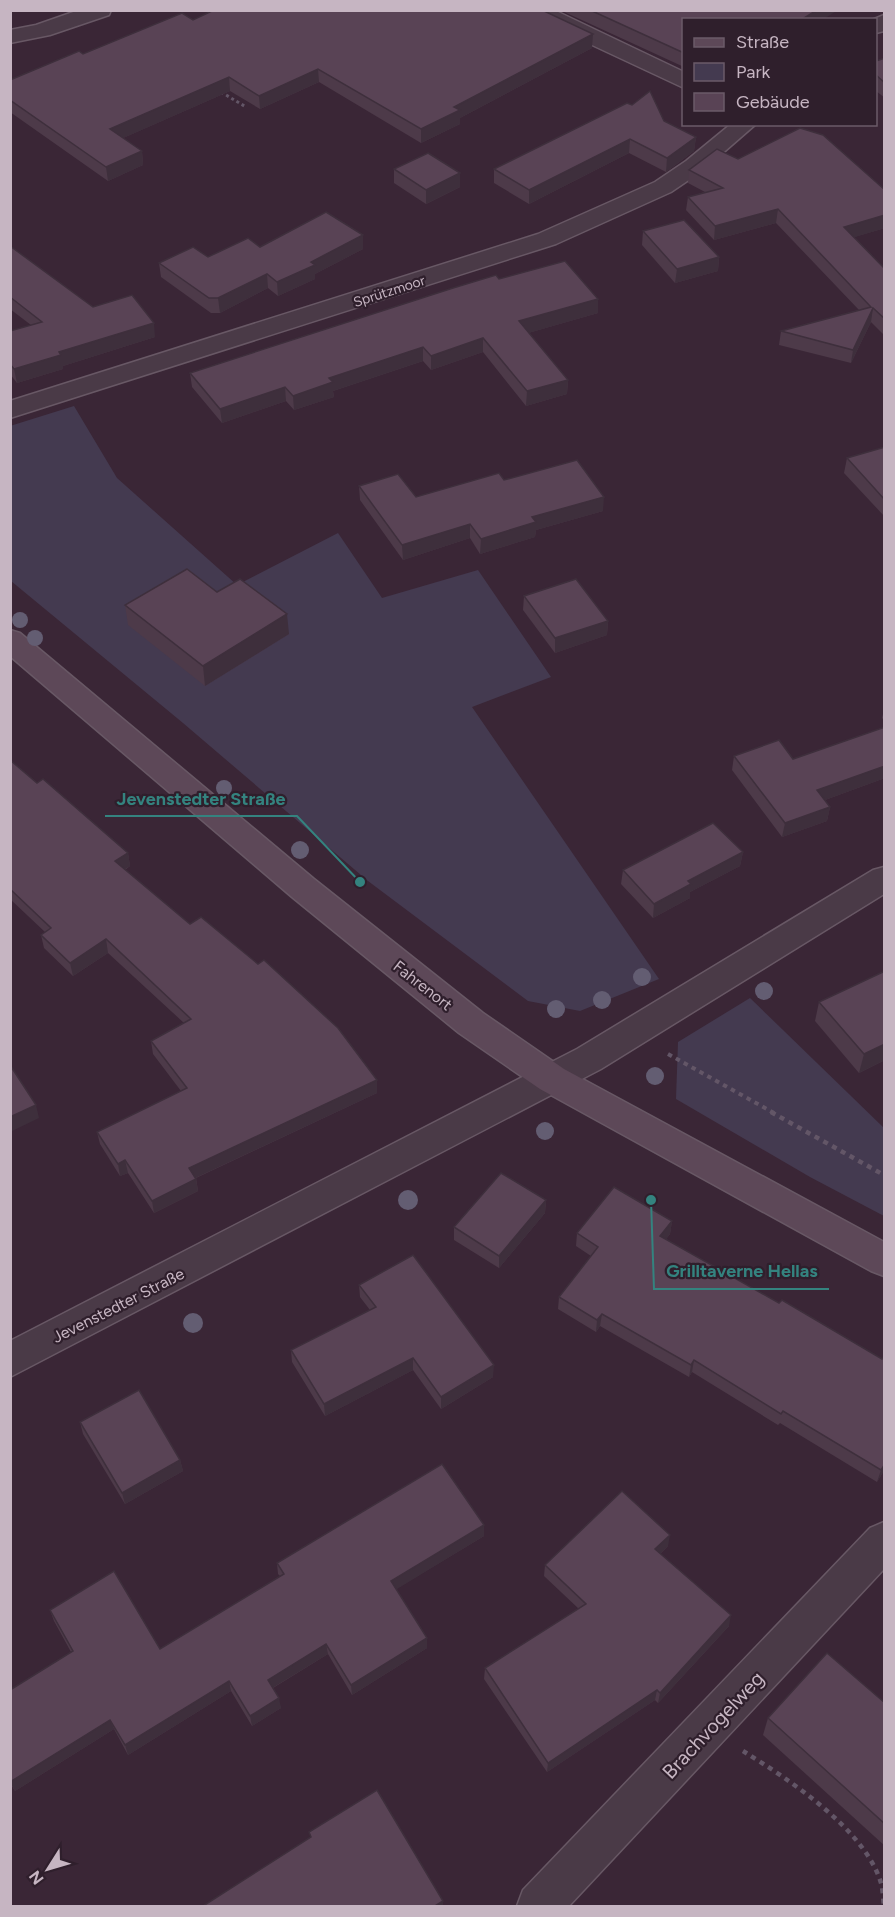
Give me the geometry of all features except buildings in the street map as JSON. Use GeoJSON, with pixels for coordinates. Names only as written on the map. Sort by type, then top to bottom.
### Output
{"type":"FeatureCollection","features":[{"type":"Feature","properties":{"kind":"street"},"geometry":{"type":"LineString","coordinates":[[10,37],[42,30],[101,10]]}},
{"type":"Feature","properties":{"kind":"street"},"geometry":{"type":"LineString","coordinates":[[536,10],[682,80]]}},
{"type":"Feature","properties":{"kind":"street","name":"Sprützmoor"},"geometry":{"type":"LineString","coordinates":[[10,410],[548,239],[663,187],[694,166],[743,126]]}},
{"type":"Feature","properties":{"kind":"street","name":"Fahrenort"},"geometry":{"type":"LineString","coordinates":[[10,640],[367,941],[471,1023],[552,1079],[885,1260]]}},
{"type":"Feature","properties":{"kind":"street","name":"Jevenstedter Straße"},"geometry":{"type":"LineString","coordinates":[[10,1360],[589,1059],[820,916],[885,879]]}},
{"type":"Feature","properties":{"kind":"street","name":"Brachvogelweg"},"geometry":{"type":"LineString","coordinates":[[539,1906],[885,1541]]}},
{"type":"Feature","properties":{"kind":"path"},"geometry":{"type":"LineString","coordinates":[[217,89],[246,107]]}},
{"type":"Feature","properties":{"kind":"path"},"geometry":{"type":"LineString","coordinates":[[665,1053],[885,1175]]}},
{"type":"Feature","properties":{"kind":"path"},"geometry":{"type":"LineString","coordinates":[[713,1725],[738,1748],[785,1776],[841,1824],[864,1851],[878,1876],[884,1906]]}},
{"type":"Feature","properties":{"kind":"green space"},"geometry":{"type":"Polygon","coordinates":[[[74,406],[117,478],[237,585],[338,533],[382,598],[478,570],[551,677],[472,707],[659,979],[580,1011],[528,1001],[368,881],[183,723],[11,581],[10,426],[74,406]]]}},
{"type":"Feature","properties":{"kind":"green space"},"geometry":{"type":"Polygon","coordinates":[[[750,998],[884,1128],[884,1216],[810,1177],[676,1099],[678,1042],[750,998]]]}},
{"type":"Feature","properties":{"kind":"place","name":"Jevenstedter Straße"},"geometry":{"type":"Point","coordinates":[360,882]}},
{"type":"Feature","properties":{"kind":"place","name":"Grilltaverne Hellas"},"geometry":{"type":"Point","coordinates":[651,1200]}}]}
